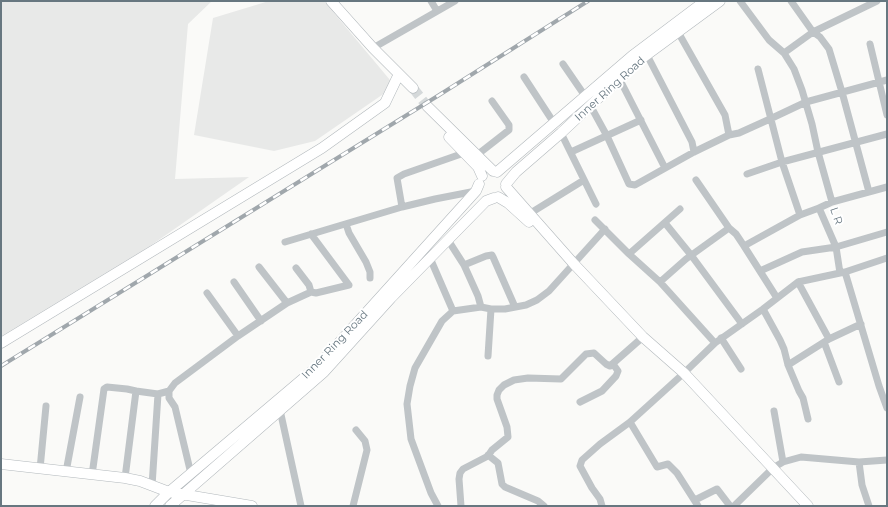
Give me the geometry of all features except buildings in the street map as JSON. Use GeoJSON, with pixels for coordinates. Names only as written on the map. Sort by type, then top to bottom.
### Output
{"type":"FeatureCollection","features":[{"type":"Feature","properties":{"kind":"street"},"geometry":{"type":"LineString","coordinates":[[331,1],[345,15],[413,92],[397,78],[345,15]]}},
{"type":"Feature","properties":{"kind":"street"},"geometry":{"type":"LineString","coordinates":[[431,1],[437,11]]}},
{"type":"Feature","properties":{"kind":"street"},"geometry":{"type":"LineString","coordinates":[[373,48],[455,1]]}},
{"type":"Feature","properties":{"kind":"street","name":"Inner Ring Road"},"geometry":{"type":"LineString","coordinates":[[506,186],[516,172],[561,133],[588,100],[632,56],[705,1]]}},
{"type":"Feature","properties":{"kind":"street","name":"Inner Ring Road"},"geometry":{"type":"LineString","coordinates":[[495,171],[554,123],[619,78],[647,55],[720,1]]}},
{"type":"Feature","properties":{"kind":"street","name":"L R"},"geometry":{"type":"LineString","coordinates":[[740,1],[769,40],[784,53],[794,69],[806,102],[832,202],[819,208],[836,247],[842,273],[861,324],[887,408]]}},
{"type":"Feature","properties":{"kind":"street"},"geometry":{"type":"LineString","coordinates":[[791,1],[813,32],[820,38],[828,49],[842,92],[869,192]]}},
{"type":"Feature","properties":{"kind":"street"},"geometry":{"type":"LineString","coordinates":[[784,53],[813,32],[877,1]]}},
{"type":"Feature","properties":{"kind":"street"},"geometry":{"type":"LineString","coordinates":[[678,32],[724,115],[729,135]]}},
{"type":"Feature","properties":{"kind":"street"},"geometry":{"type":"LineString","coordinates":[[870,44],[887,115]]}},
{"type":"Feature","properties":{"kind":"street"},"geometry":{"type":"LineString","coordinates":[[647,55],[692,142],[694,152]]}},
{"type":"Feature","properties":{"kind":"street"},"geometry":{"type":"LineString","coordinates":[[563,64],[588,100],[607,136],[629,184],[636,185],[694,152],[729,135],[739,133],[806,102],[887,80]]}},
{"type":"Feature","properties":{"kind":"street"},"geometry":{"type":"LineString","coordinates":[[758,69],[782,162],[800,215]]}},
{"type":"Feature","properties":{"kind":"street"},"geometry":{"type":"LineString","coordinates":[[524,77],[554,123]]}},
{"type":"Feature","properties":{"kind":"street"},"geometry":{"type":"LineString","coordinates":[[1,343],[322,148],[385,103],[397,78]]}},
{"type":"Feature","properties":{"kind":"street"},"geometry":{"type":"LineString","coordinates":[[619,78],[665,168]]}},
{"type":"Feature","properties":{"kind":"street"},"geometry":{"type":"LineString","coordinates":[[477,155],[509,130],[509,125],[492,101]]}},
{"type":"Feature","properties":{"kind":"street"},"geometry":{"type":"LineString","coordinates":[[572,261],[508,203],[496,197],[485,195],[482,192],[479,184],[478,167],[426,109],[495,171],[503,176],[506,186],[529,214],[572,261],[643,337],[684,373],[808,506]]}},
{"type":"Feature","properties":{"kind":"street"},"geometry":{"type":"LineString","coordinates":[[571,152],[641,120]]}},
{"type":"Feature","properties":{"kind":"street"},"geometry":{"type":"LineString","coordinates":[[561,133],[596,204]]}},
{"type":"Feature","properties":{"kind":"street"},"geometry":{"type":"LineString","coordinates":[[747,174],[782,162],[887,134]]}},
{"type":"Feature","properties":{"kind":"street"},"geometry":{"type":"LineString","coordinates":[[402,207],[397,178],[464,152]]}},
{"type":"Feature","properties":{"kind":"street"},"geometry":{"type":"LineString","coordinates":[[285,242],[402,207],[435,199],[479,184],[485,173],[495,171]]}},
{"type":"Feature","properties":{"kind":"street"},"geometry":{"type":"LineString","coordinates":[[529,214],[584,180]]}},
{"type":"Feature","properties":{"kind":"street"},"geometry":{"type":"LineString","coordinates":[[696,180],[729,228],[736,234],[777,298]]}},
{"type":"Feature","properties":{"kind":"street","name":"Inner Ring Road"},"geometry":{"type":"LineString","coordinates":[[155,506],[169,492],[318,366],[479,184]]}},
{"type":"Feature","properties":{"kind":"street"},"geometry":{"type":"LineString","coordinates":[[496,197],[502,194],[506,186]]}},
{"type":"Feature","properties":{"kind":"street"},"geometry":{"type":"LineString","coordinates":[[832,202],[887,187]]}},
{"type":"Feature","properties":{"kind":"street","name":"Inner Ring Road"},"geometry":{"type":"LineString","coordinates":[[170,506],[324,372],[390,298],[486,201],[496,197]]}},
{"type":"Feature","properties":{"kind":"street"},"geometry":{"type":"LineString","coordinates":[[744,246],[800,215],[819,208]]}},
{"type":"Feature","properties":{"kind":"street"},"geometry":{"type":"LineString","coordinates":[[629,254],[680,209]]}},
{"type":"Feature","properties":{"kind":"street"},"geometry":{"type":"LineString","coordinates":[[595,220],[660,282],[715,343]]}},
{"type":"Feature","properties":{"kind":"street"},"geometry":{"type":"LineString","coordinates":[[665,223],[691,255],[742,324]]}},
{"type":"Feature","properties":{"kind":"street"},"geometry":{"type":"LineString","coordinates":[[346,224],[349,233],[366,262],[370,272],[370,278]]}},
{"type":"Feature","properties":{"kind":"street"},"geometry":{"type":"LineString","coordinates":[[660,282],[691,255],[729,228]]}},
{"type":"Feature","properties":{"kind":"street"},"geometry":{"type":"LineString","coordinates":[[438,506],[412,439],[407,404],[415,368],[442,321],[453,310],[481,307],[505,309],[537,300],[549,291],[572,261],[604,229]]}},
{"type":"Feature","properties":{"kind":"street"},"geometry":{"type":"LineString","coordinates":[[760,271],[802,252],[836,247],[887,232]]}},
{"type":"Feature","properties":{"kind":"street"},"geometry":{"type":"LineString","coordinates":[[191,474],[174,407],[169,398],[169,391],[175,383],[238,336],[287,303],[311,292],[316,293],[349,285],[311,234]]}},
{"type":"Feature","properties":{"kind":"street"},"geometry":{"type":"LineString","coordinates":[[448,240],[464,265],[478,296],[481,307]]}},
{"type":"Feature","properties":{"kind":"street"},"geometry":{"type":"LineString","coordinates":[[464,265],[492,255],[515,307]]}},
{"type":"Feature","properties":{"kind":"street"},"geometry":{"type":"LineString","coordinates":[[430,258],[453,310]]}},
{"type":"Feature","properties":{"kind":"street"},"geometry":{"type":"LineString","coordinates":[[602,506],[600,499],[585,476],[580,463],[600,444],[630,422],[715,343],[798,282],[842,273],[887,258]]}},
{"type":"Feature","properties":{"kind":"street"},"geometry":{"type":"LineString","coordinates":[[259,267],[287,303]]}},
{"type":"Feature","properties":{"kind":"street"},"geometry":{"type":"LineString","coordinates":[[296,268],[309,285],[311,292]]}},
{"type":"Feature","properties":{"kind":"street"},"geometry":{"type":"LineString","coordinates":[[234,282],[261,321]]}},
{"type":"Feature","properties":{"kind":"street"},"geometry":{"type":"LineString","coordinates":[[798,282],[826,341],[840,382]]}},
{"type":"Feature","properties":{"kind":"street"},"geometry":{"type":"LineString","coordinates":[[207,293],[238,336]]}},
{"type":"Feature","properties":{"kind":"street"},"geometry":{"type":"LineString","coordinates":[[488,356],[491,309]]}},
{"type":"Feature","properties":{"kind":"street"},"geometry":{"type":"LineString","coordinates":[[763,309],[784,349],[788,365],[796,385],[804,398],[808,419]]}},
{"type":"Feature","properties":{"kind":"street"},"geometry":{"type":"LineString","coordinates":[[788,365],[826,341],[861,324]]}},
{"type":"Feature","properties":{"kind":"street"},"geometry":{"type":"LineString","coordinates":[[462,506],[459,479],[460,473],[464,469],[483,460],[492,450],[508,437],[507,427],[497,399],[497,394],[504,385],[514,380],[528,378],[561,379],[586,354],[594,353],[610,366],[643,337]]}},
{"type":"Feature","properties":{"kind":"street"},"geometry":{"type":"LineString","coordinates":[[721,338],[740,369]]}},
{"type":"Feature","properties":{"kind":"street"},"geometry":{"type":"LineString","coordinates":[[580,402],[602,391],[616,376],[618,371],[613,364]]}},
{"type":"Feature","properties":{"kind":"street"},"geometry":{"type":"LineString","coordinates":[[92,475],[104,389],[107,387],[158,394],[169,391]]}},
{"type":"Feature","properties":{"kind":"street"},"geometry":{"type":"LineString","coordinates":[[125,478],[136,391]]}},
{"type":"Feature","properties":{"kind":"street"},"geometry":{"type":"LineString","coordinates":[[152,486],[158,394]]}},
{"type":"Feature","properties":{"kind":"street"},"geometry":{"type":"LineString","coordinates":[[66,472],[80,396]]}},
{"type":"Feature","properties":{"kind":"street"},"geometry":{"type":"LineString","coordinates":[[40,469],[46,406]]}},
{"type":"Feature","properties":{"kind":"street"},"geometry":{"type":"LineString","coordinates":[[280,410],[301,506]]}},
{"type":"Feature","properties":{"kind":"street"},"geometry":{"type":"LineString","coordinates":[[774,411],[782,462]]}},
{"type":"Feature","properties":{"kind":"street"},"geometry":{"type":"LineString","coordinates":[[630,422],[658,467],[668,464],[677,473],[696,503],[717,489],[730,506]]}},
{"type":"Feature","properties":{"kind":"street"},"geometry":{"type":"LineString","coordinates":[[353,506],[367,450],[365,441],[356,430]]}},
{"type":"Feature","properties":{"kind":"street"},"geometry":{"type":"LineString","coordinates":[[488,455],[498,464],[502,484],[505,487],[538,501],[544,506]]}},
{"type":"Feature","properties":{"kind":"street"},"geometry":{"type":"LineString","coordinates":[[734,506],[773,468],[782,462],[801,457],[859,462],[887,460]]}},
{"type":"Feature","properties":{"kind":"street"},"geometry":{"type":"LineString","coordinates":[[859,462],[862,485],[869,506]]}},
{"type":"Feature","properties":{"kind":"street"},"geometry":{"type":"LineString","coordinates":[[1,464],[125,478],[140,481],[169,492],[227,504],[252,506]]}},
{"type":"Feature","properties":{"kind":"shaded area"},"geometry":{"type":"Polygon","coordinates":[[[1,1],[212,1],[188,24],[175,179],[249,177],[1,350],[1,1]]]}},
{"type":"Feature","properties":{"kind":"shaded area"},"geometry":{"type":"Polygon","coordinates":[[[269,1],[324,1],[395,86],[315,141],[274,151],[194,135],[213,18],[269,1]]]}},
{"type":"Feature","properties":{"kind":"tunnel"},"geometry":{"type":"LineString","coordinates":[[413,88],[427,106]]}},
{"type":"Feature","properties":{"kind":"railway"},"geometry":{"type":"LineString","coordinates":[[1,366],[436,97],[588,1]]}}]}
